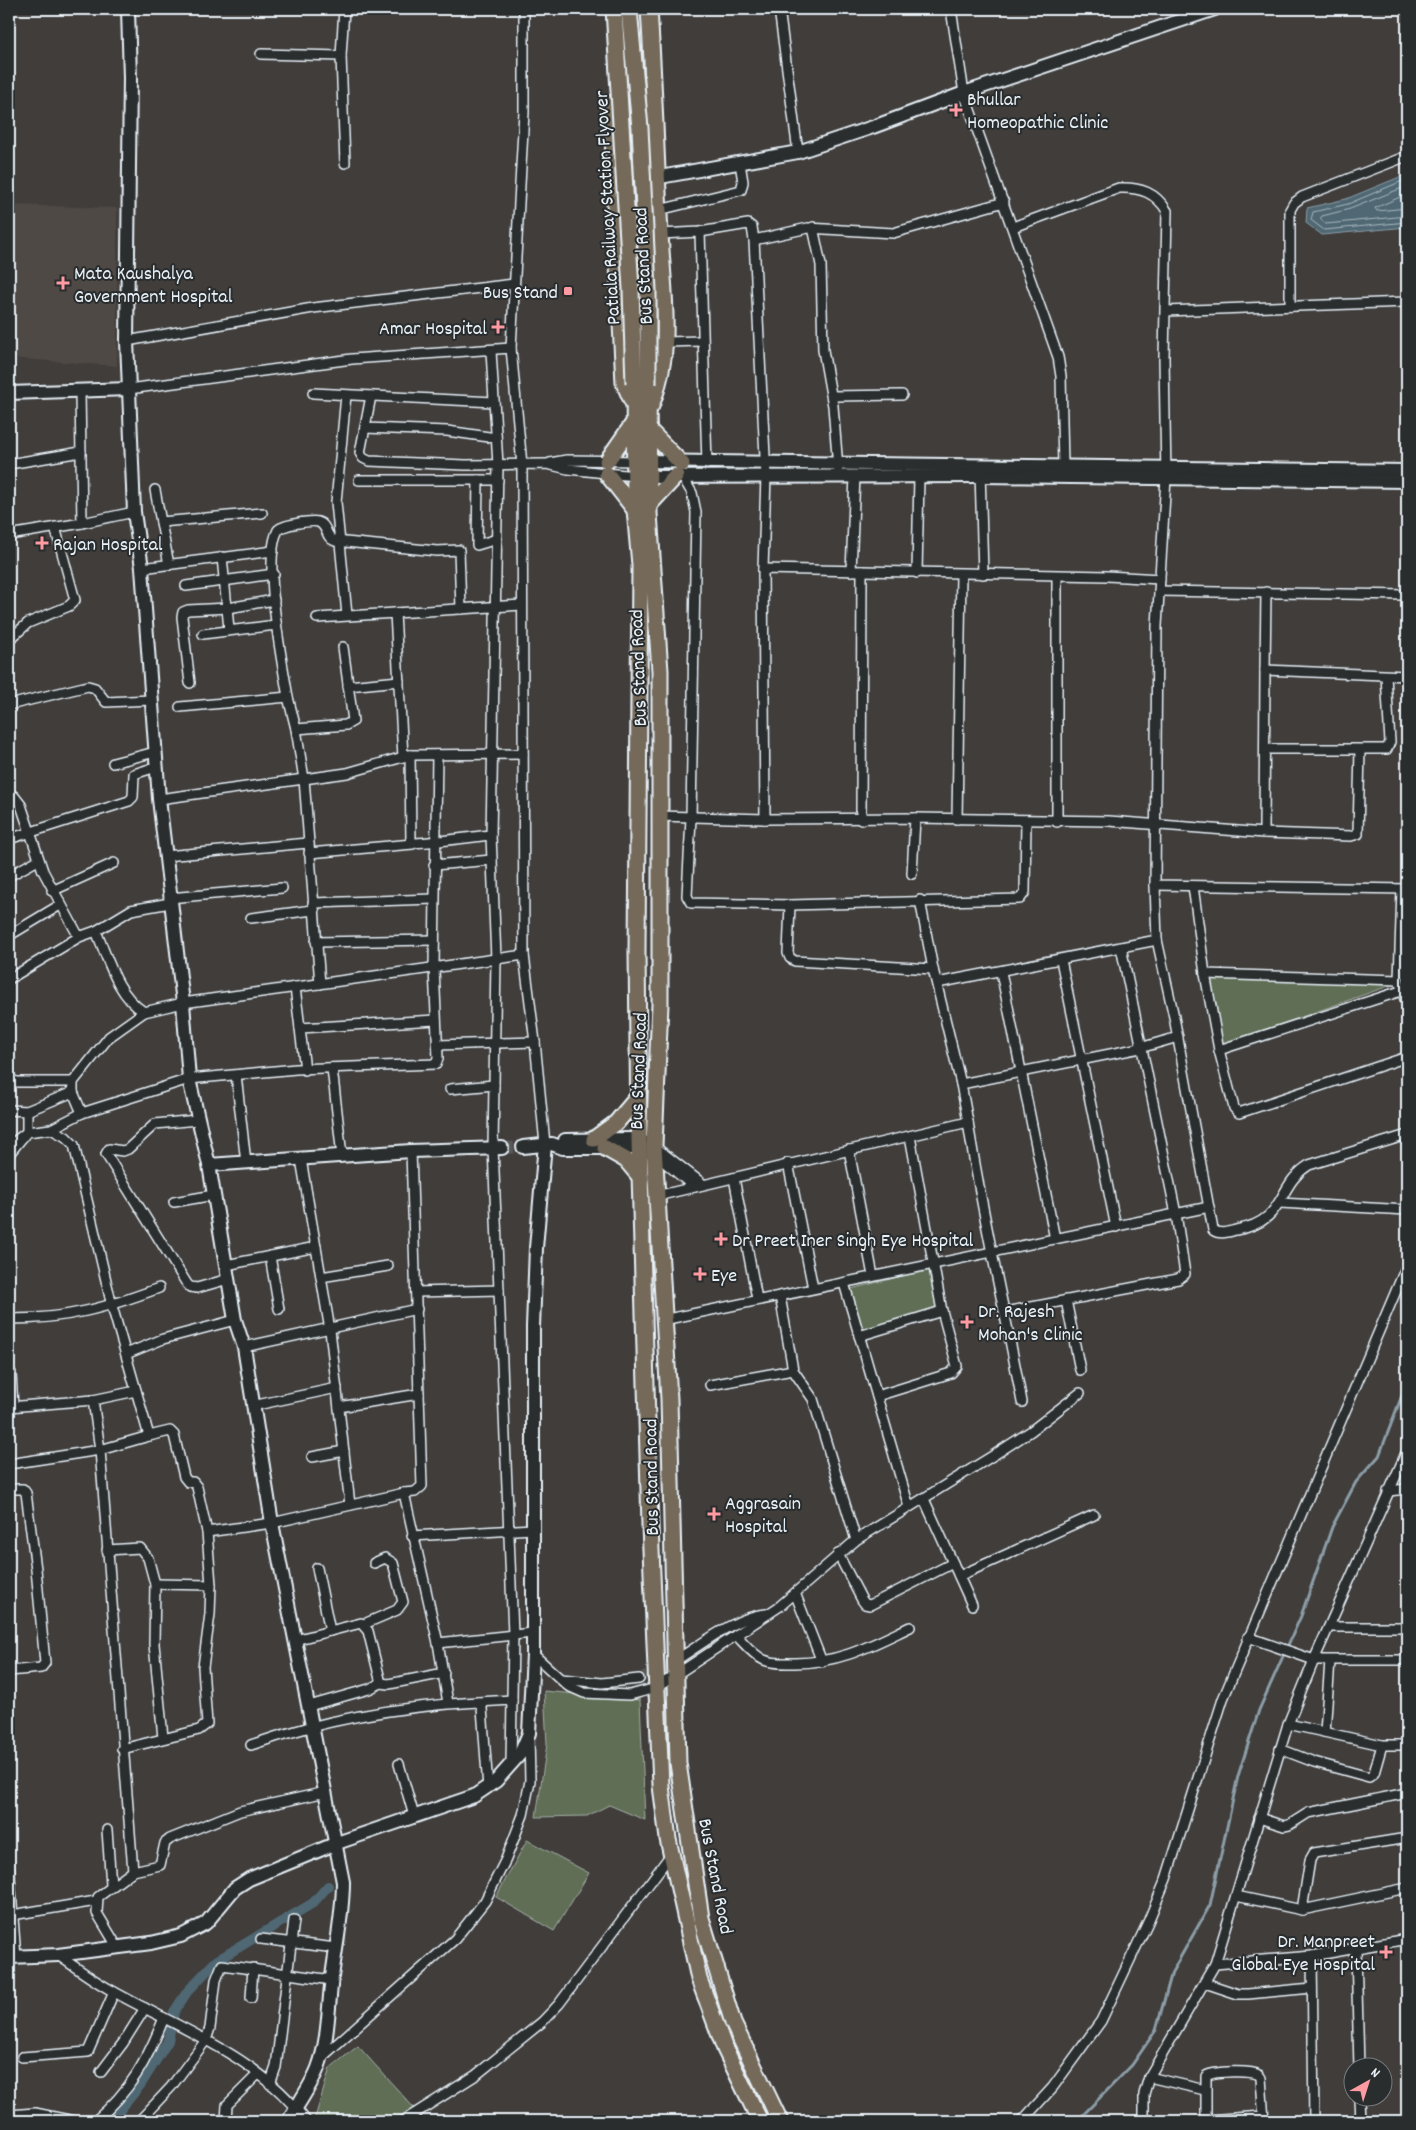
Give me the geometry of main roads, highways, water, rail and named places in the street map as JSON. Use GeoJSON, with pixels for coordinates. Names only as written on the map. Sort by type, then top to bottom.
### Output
{"type":"FeatureCollection","features":[{"type":"Feature","properties":{"kind":"main road","name":"Bus Stand Road"},"geometry":{"type":"LineString","coordinates":[[606,9],[613,102],[614,185],[624,383],[649,430],[643,469]]}},
{"type":"Feature","properties":{"kind":"main road","name":"Patiala Railway Station Flyover"},"geometry":{"type":"LineString","coordinates":[[614,9],[631,279],[641,384]]}},
{"type":"Feature","properties":{"kind":"main road","name":"Patiala Railway Station Flyover"},"geometry":{"type":"LineString","coordinates":[[629,9],[640,128],[648,290],[640,413]]}},
{"type":"Feature","properties":{"kind":"main road","name":"Bus Stand Road"},"geometry":{"type":"LineString","coordinates":[[649,9],[656,98],[660,234],[667,342],[661,381],[640,413],[643,469],[640,565],[637,941],[638,1097],[657,1196],[669,1398],[678,1763],[701,1918],[734,2023],[780,2121]]}},
{"type":"Feature","properties":{"kind":"main road"},"geometry":{"type":"LineString","coordinates":[[640,413],[607,468],[642,507],[680,472],[649,430]]}},
{"type":"Feature","properties":{"kind":"main road","name":"Bus Stand Road"},"geometry":{"type":"LineString","coordinates":[[642,507],[660,670],[658,816],[661,861],[660,994],[647,1147],[640,1178],[656,1688],[661,1786],[672,1853],[699,1979],[725,2049],[760,2121]]}},
{"type":"Feature","properties":{"kind":"main road"},"geometry":{"type":"LineString","coordinates":[[638,1097],[599,1143],[626,1160],[640,1178]]}},
{"type":"Feature","properties":{"kind":"water"},"geometry":{"type":"Polygon","coordinates":[[[1407,174],[1407,227],[1322,235],[1306,223],[1307,208],[1346,199],[1407,174]]]}},
{"type":"Feature","properties":{"kind":"waterway"},"geometry":{"type":"LineString","coordinates":[[1077,2121],[1132,2065],[1156,2030],[1172,1972],[1210,1905],[1238,1776],[1259,1710],[1301,1616],[1332,1527],[1356,1482],[1379,1456],[1407,1382]]}},
{"type":"Feature","properties":{"kind":"waterway"},"geometry":{"type":"LineString","coordinates":[[111,2121],[141,2084],[168,2041],[174,2012],[187,1992],[216,1961],[313,1903],[328,1886]]}},
{"type":"Feature","properties":{"kind":"tunnel"},"geometry":{"type":"LineString","coordinates":[[502,1148],[523,1147]]}},
{"type":"Feature","properties":{"kind":"tunnel"},"geometry":{"type":"LineString","coordinates":[[639,1679],[678,1659]]}},
{"type":"Feature","properties":{"kind":"place","name":"Bhullar Homeopathic Clinic"},"geometry":{"type":"Point","coordinates":[956,110]}},
{"type":"Feature","properties":{"kind":"place","name":"Mata Kaushalya Government Hospital"},"geometry":{"type":"Point","coordinates":[63,283]}},
{"type":"Feature","properties":{"kind":"place","name":"Bus Stand"},"geometry":{"type":"Point","coordinates":[568,291]}},
{"type":"Feature","properties":{"kind":"place","name":"Amar Hospital"},"geometry":{"type":"Point","coordinates":[498,327]}},
{"type":"Feature","properties":{"kind":"place","name":"Rajan Hospital"},"geometry":{"type":"Point","coordinates":[42,543]}},
{"type":"Feature","properties":{"kind":"place","name":"Dr Preet Iner Singh Eye Hospital"},"geometry":{"type":"Point","coordinates":[721,1239]}},
{"type":"Feature","properties":{"kind":"place","name":"Eye"},"geometry":{"type":"Point","coordinates":[700,1274]}},
{"type":"Feature","properties":{"kind":"place","name":"Dr. Rajesh Mohan's Clinic"},"geometry":{"type":"Point","coordinates":[967,1322]}},
{"type":"Feature","properties":{"kind":"place","name":"Aggrasain Hospital"},"geometry":{"type":"Point","coordinates":[714,1514]}},
{"type":"Feature","properties":{"kind":"place","name":"Dr. Manpreet Global Eye Hospital"},"geometry":{"type":"Point","coordinates":[1386,1952]}}]}
